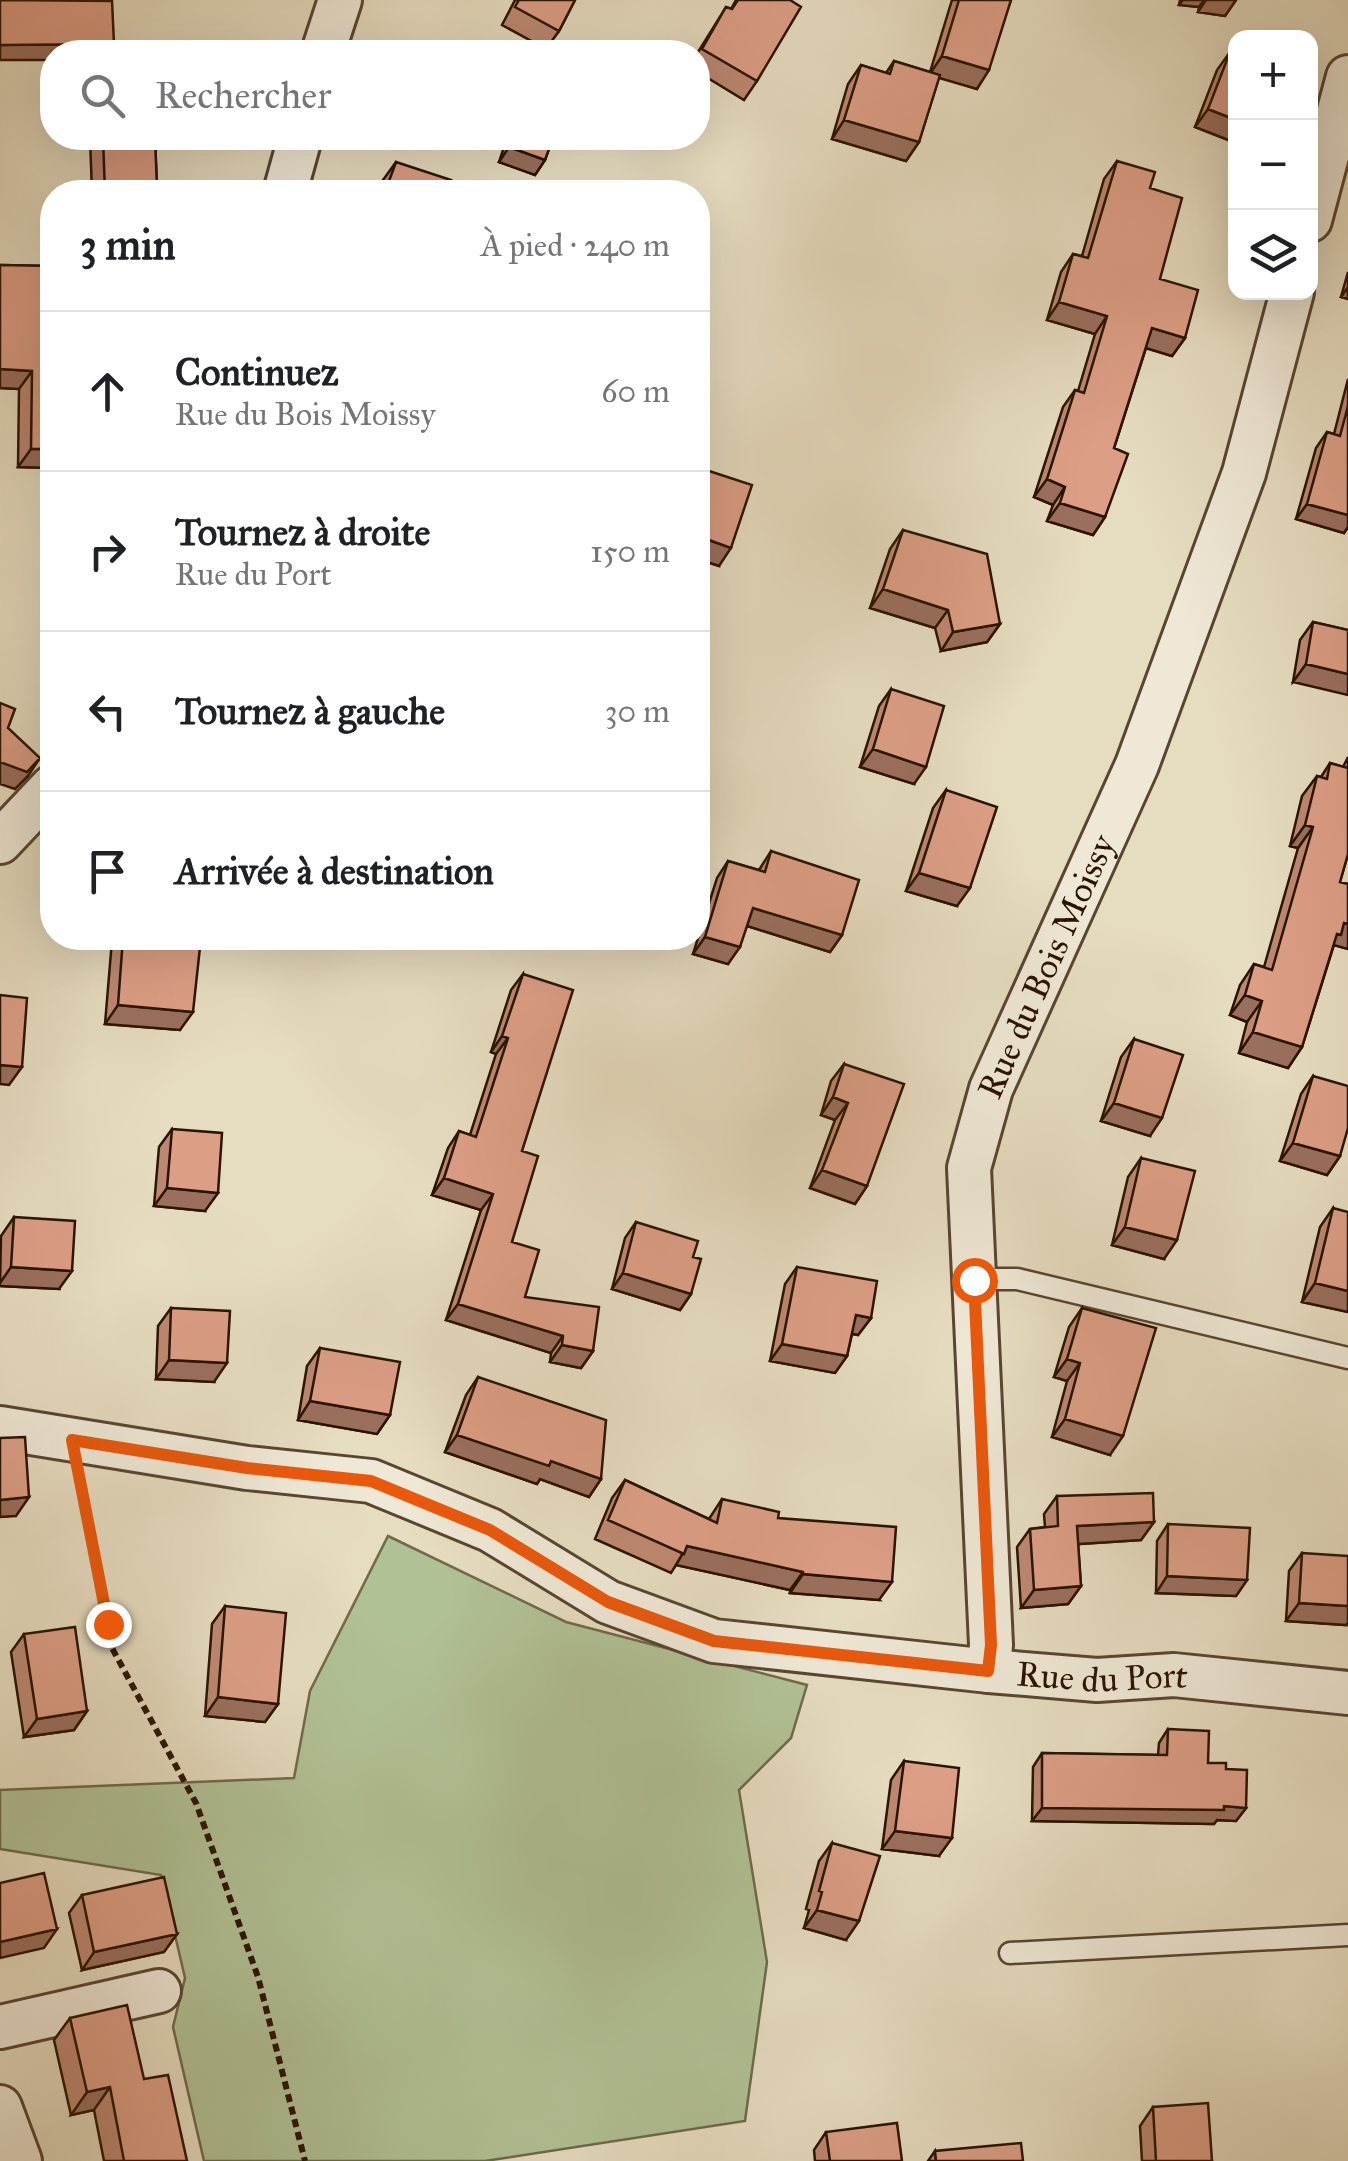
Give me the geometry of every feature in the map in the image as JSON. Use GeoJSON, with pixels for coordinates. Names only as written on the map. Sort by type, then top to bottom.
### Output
{"type":"FeatureCollection","features":[{"type":"Feature","properties":{"kind":"street"},"geometry":{"type":"LineString","coordinates":[[327,40],[340,0]]}},
{"type":"Feature","properties":{"kind":"street"},"geometry":{"type":"LineString","coordinates":[[1313,210],[1348,77]]}},
{"type":"Feature","properties":{"kind":"street"},"geometry":{"type":"LineString","coordinates":[[288,180],[297,150]]}},
{"type":"Feature","properties":{"kind":"street","name":"Rue du Bois Moissy"},"geometry":{"type":"LineString","coordinates":[[988,1671],[991,1645],[969,1168],[991,1089],[1137,765],[1244,474],[1290,300]]}},
{"type":"Feature","properties":{"kind":"street"},"geometry":{"type":"LineString","coordinates":[[0,842],[40,800]]}},
{"type":"Feature","properties":{"kind":"street","name":"Rue du Port"},"geometry":{"type":"LineString","coordinates":[[0,1428],[247,1468],[371,1481],[490,1530],[608,1602],[714,1641],[1096,1680],[1174,1676],[1348,1693]]}},
{"type":"Feature","properties":{"kind":"street"},"geometry":{"type":"LineString","coordinates":[[0,2027],[159,1991]]}},
{"type":"Feature","properties":{"kind":"street"},"geometry":{"type":"LineString","coordinates":[[0,2107],[20,2161]]}},
{"type":"Feature","properties":{"kind":"lane"},"geometry":{"type":"LineString","coordinates":[[974,1280],[1017,1280],[1348,1358]]}},
{"type":"Feature","properties":{"kind":"lane"},"geometry":{"type":"LineString","coordinates":[[1010,1953],[1348,1935]]}},
{"type":"Feature","properties":{"kind":"path"},"geometry":{"type":"LineString","coordinates":[[72,1440],[112,1648],[196,1803],[258,1977],[304,2161]]}},
{"type":"Feature","properties":{"kind":"green space"},"geometry":{"type":"Polygon","coordinates":[[[388,1536],[566,1622],[807,1685],[791,1738],[739,1790],[767,1962],[745,2121],[485,2161],[204,2161],[173,2027],[185,1978],[161,1875],[0,1849],[0,1790],[294,1778],[310,1691],[388,1536]]]}},
{"type":"Feature","properties":{"kind":"building"},"geometry":{"type":"Polygon","coordinates":[[[0,0],[112,1],[114,40],[40,40],[40,45],[0,45],[0,0]]]}},
{"type":"Feature","properties":{"kind":"building"},"geometry":{"type":"Polygon","coordinates":[[[519,0],[575,0],[559,31],[515,7],[519,0]]]}},
{"type":"Feature","properties":{"kind":"building"},"geometry":{"type":"Polygon","coordinates":[[[738,0],[790,0],[801,7],[757,81],[710,54],[707,40],[726,7],[732,9],[738,0]]]}},
{"type":"Feature","properties":{"kind":"building"},"geometry":{"type":"Polygon","coordinates":[[[959,0],[1011,0],[989,70],[942,56],[959,0]]]}},
{"type":"Feature","properties":{"kind":"building"},"geometry":{"type":"Polygon","coordinates":[[[1228,57],[1228,117],[1208,109],[1228,57]]]}},
{"type":"Feature","properties":{"kind":"building"},"geometry":{"type":"Polygon","coordinates":[[[894,61],[940,75],[919,142],[844,120],[861,65],[890,74],[894,61]]]}},
{"type":"Feature","properties":{"kind":"building"},"geometry":{"type":"Polygon","coordinates":[[[103,150],[155,150],[157,180],[105,180],[103,150]]]}},
{"type":"Feature","properties":{"kind":"building"},"geometry":{"type":"Polygon","coordinates":[[[517,150],[549,150],[545,160],[517,150]]]}},
{"type":"Feature","properties":{"kind":"building"},"geometry":{"type":"Polygon","coordinates":[[[1117,161],[1155,172],[1150,188],[1182,198],[1160,279],[1198,290],[1185,338],[1152,328],[1114,448],[1128,454],[1105,517],[1060,503],[1065,487],[1047,479],[1075,390],[1084,393],[1107,316],[1059,302],[1073,254],[1088,258],[1117,161]]]}},
{"type":"Feature","properties":{"kind":"building"},"geometry":{"type":"Polygon","coordinates":[[[396,162],[451,180],[389,180],[396,162]]]}},
{"type":"Feature","properties":{"kind":"building"},"geometry":{"type":"Polygon","coordinates":[[[0,265],[40,266],[40,449],[31,449],[32,371],[0,369],[0,265]]]}},
{"type":"Feature","properties":{"kind":"building"},"geometry":{"type":"Polygon","coordinates":[[[1348,406],[1348,515],[1307,504],[1327,432],[1340,436],[1348,406]]]}},
{"type":"Feature","properties":{"kind":"building"},"geometry":{"type":"Polygon","coordinates":[[[710,471],[752,485],[731,548],[710,540],[710,471]]]}},
{"type":"Feature","properties":{"kind":"building"},"geometry":{"type":"Polygon","coordinates":[[[903,530],[987,554],[1000,624],[953,632],[948,610],[883,589],[903,530]]]}},
{"type":"Feature","properties":{"kind":"building"},"geometry":{"type":"Polygon","coordinates":[[[1313,622],[1348,630],[1348,674],[1306,664],[1313,622]]]}},
{"type":"Feature","properties":{"kind":"building"},"geometry":{"type":"Polygon","coordinates":[[[891,689],[944,706],[926,767],[873,749],[891,689]]]}},
{"type":"Feature","properties":{"kind":"building"},"geometry":{"type":"Polygon","coordinates":[[[0,703],[15,709],[8,728],[40,758],[27,772],[0,762],[0,703]]]}},
{"type":"Feature","properties":{"kind":"building"},"geometry":{"type":"Polygon","coordinates":[[[1330,763],[1348,768],[1348,854],[1340,882],[1348,884],[1348,924],[1344,923],[1341,935],[1337,934],[1302,1047],[1253,1032],[1262,1001],[1245,995],[1254,964],[1272,970],[1313,827],[1305,825],[1317,776],[1327,779],[1330,763]]]}},
{"type":"Feature","properties":{"kind":"building"},"geometry":{"type":"Polygon","coordinates":[[[946,790],[997,807],[970,888],[919,873],[946,790]]]}},
{"type":"Feature","properties":{"kind":"building"},"geometry":{"type":"Polygon","coordinates":[[[771,851],[859,880],[842,935],[753,908],[740,947],[710,938],[710,920],[728,861],[765,872],[771,851]]]}},
{"type":"Feature","properties":{"kind":"building"},"geometry":{"type":"Polygon","coordinates":[[[122,950],[200,950],[193,1012],[118,1005],[122,950]]]}},
{"type":"Feature","properties":{"kind":"building"},"geometry":{"type":"Polygon","coordinates":[[[523,974],[573,990],[522,1151],[538,1156],[512,1242],[539,1250],[525,1297],[599,1307],[593,1351],[562,1345],[563,1336],[458,1304],[493,1194],[444,1178],[459,1131],[476,1137],[508,1038],[502,1036],[523,974]]]}},
{"type":"Feature","properties":{"kind":"building"},"geometry":{"type":"Polygon","coordinates":[[[0,995],[27,998],[22,1067],[0,1065],[0,995]]]}},
{"type":"Feature","properties":{"kind":"building"},"geometry":{"type":"Polygon","coordinates":[[[1134,1039],[1183,1055],[1162,1118],[1114,1103],[1134,1039]]]}},
{"type":"Feature","properties":{"kind":"building"},"geometry":{"type":"Polygon","coordinates":[[[844,1064],[904,1084],[867,1186],[822,1170],[848,1103],[833,1097],[844,1064]]]}},
{"type":"Feature","properties":{"kind":"building"},"geometry":{"type":"Polygon","coordinates":[[[1313,1076],[1348,1086],[1348,1128],[1340,1156],[1293,1143],[1313,1076]]]}},
{"type":"Feature","properties":{"kind":"building"},"geometry":{"type":"Polygon","coordinates":[[[172,1129],[222,1133],[218,1193],[167,1188],[172,1129]]]}},
{"type":"Feature","properties":{"kind":"building"},"geometry":{"type":"Polygon","coordinates":[[[1141,1158],[1195,1171],[1177,1240],[1125,1227],[1141,1158]]]}},
{"type":"Feature","properties":{"kind":"building"},"geometry":{"type":"Polygon","coordinates":[[[1333,1208],[1348,1212],[1348,1291],[1315,1283],[1333,1208]]]}},
{"type":"Feature","properties":{"kind":"building"},"geometry":{"type":"Polygon","coordinates":[[[14,1217],[75,1221],[72,1271],[11,1267],[14,1217]]]}},
{"type":"Feature","properties":{"kind":"building"},"geometry":{"type":"Polygon","coordinates":[[[636,1222],[698,1241],[693,1257],[701,1259],[691,1294],[623,1273],[636,1222]]]}},
{"type":"Feature","properties":{"kind":"building"},"geometry":{"type":"Polygon","coordinates":[[[797,1267],[877,1281],[871,1318],[856,1315],[847,1356],[782,1344],[797,1267]]]}},
{"type":"Feature","properties":{"kind":"building"},"geometry":{"type":"Polygon","coordinates":[[[171,1308],[230,1311],[227,1363],[169,1360],[171,1308]]]}},
{"type":"Feature","properties":{"kind":"building"},"geometry":{"type":"Polygon","coordinates":[[[1082,1308],[1156,1328],[1123,1436],[1065,1419],[1080,1363],[1067,1359],[1082,1308]]]}},
{"type":"Feature","properties":{"kind":"building"},"geometry":{"type":"Polygon","coordinates":[[[320,1348],[400,1362],[390,1415],[310,1401],[320,1348]]]}},
{"type":"Feature","properties":{"kind":"building"},"geometry":{"type":"Polygon","coordinates":[[[478,1377],[606,1420],[601,1479],[457,1435],[478,1377]]]}},
{"type":"Feature","properties":{"kind":"building"},"geometry":{"type":"Polygon","coordinates":[[[25,1437],[29,1497],[0,1500],[0,1438],[25,1437]]]}},
{"type":"Feature","properties":{"kind":"building"},"geometry":{"type":"Polygon","coordinates":[[[625,1480],[717,1523],[722,1499],[779,1512],[778,1518],[896,1527],[892,1582],[803,1574],[687,1546],[684,1554],[608,1520],[625,1480]]]}},
{"type":"Feature","properties":{"kind":"building"},"geometry":{"type":"Polygon","coordinates":[[[1153,1493],[1154,1522],[1077,1526],[1081,1586],[1034,1590],[1030,1529],[1058,1526],[1057,1496],[1153,1493]]]}},
{"type":"Feature","properties":{"kind":"building"},"geometry":{"type":"Polygon","coordinates":[[[1168,1524],[1250,1528],[1247,1580],[1167,1576],[1168,1524]]]}},
{"type":"Feature","properties":{"kind":"building"},"geometry":{"type":"Polygon","coordinates":[[[1302,1553],[1348,1556],[1348,1606],[1299,1603],[1302,1553]]]}},
{"type":"Feature","properties":{"kind":"building"},"geometry":{"type":"Polygon","coordinates":[[[225,1606],[286,1613],[278,1704],[218,1697],[225,1606]]]}},
{"type":"Feature","properties":{"kind":"building"},"geometry":{"type":"Polygon","coordinates":[[[75,1627],[87,1711],[37,1719],[24,1634],[75,1627]]]}},
{"type":"Feature","properties":{"kind":"building"},"geometry":{"type":"Polygon","coordinates":[[[1168,1729],[1209,1731],[1208,1763],[1226,1763],[1226,1769],[1247,1770],[1246,1808],[1042,1808],[1042,1753],[1167,1755],[1168,1729]]]}},
{"type":"Feature","properties":{"kind":"building"},"geometry":{"type":"Polygon","coordinates":[[[904,1761],[959,1768],[952,1838],[895,1831],[904,1761]]]}},
{"type":"Feature","properties":{"kind":"building"},"geometry":{"type":"Polygon","coordinates":[[[832,1843],[880,1856],[859,1921],[817,1910],[832,1843]]]}},
{"type":"Feature","properties":{"kind":"building"},"geometry":{"type":"Polygon","coordinates":[[[44,1873],[57,1929],[0,1942],[0,1883],[44,1873]]]}},
{"type":"Feature","properties":{"kind":"building"},"geometry":{"type":"Polygon","coordinates":[[[164,1877],[177,1934],[94,1952],[82,1895],[164,1877]]]}},
{"type":"Feature","properties":{"kind":"building"},"geometry":{"type":"Polygon","coordinates":[[[127,2005],[144,2079],[168,2075],[187,2161],[124,2161],[110,2087],[87,2092],[70,2018],[127,2005]]]}},
{"type":"Feature","properties":{"kind":"building"},"geometry":{"type":"Polygon","coordinates":[[[1208,2103],[1212,2161],[1156,2161],[1153,2107],[1208,2103]]]}},
{"type":"Feature","properties":{"kind":"building"},"geometry":{"type":"Polygon","coordinates":[[[897,2123],[902,2161],[830,2161],[826,2132],[897,2123]]]}},
{"type":"Feature","properties":{"kind":"building"},"geometry":{"type":"Polygon","coordinates":[[[1021,2143],[1023,2161],[936,2161],[935,2151],[1021,2143]]]}},
{"type":"Feature","properties":{"kind":"route"},"geometry":{"type":"LineString","coordinates":[[108,1624],[72,1440],[247,1468],[371,1481],[490,1530],[608,1602],[714,1641],[988,1671],[991,1645],[974,1280]]}}]}
